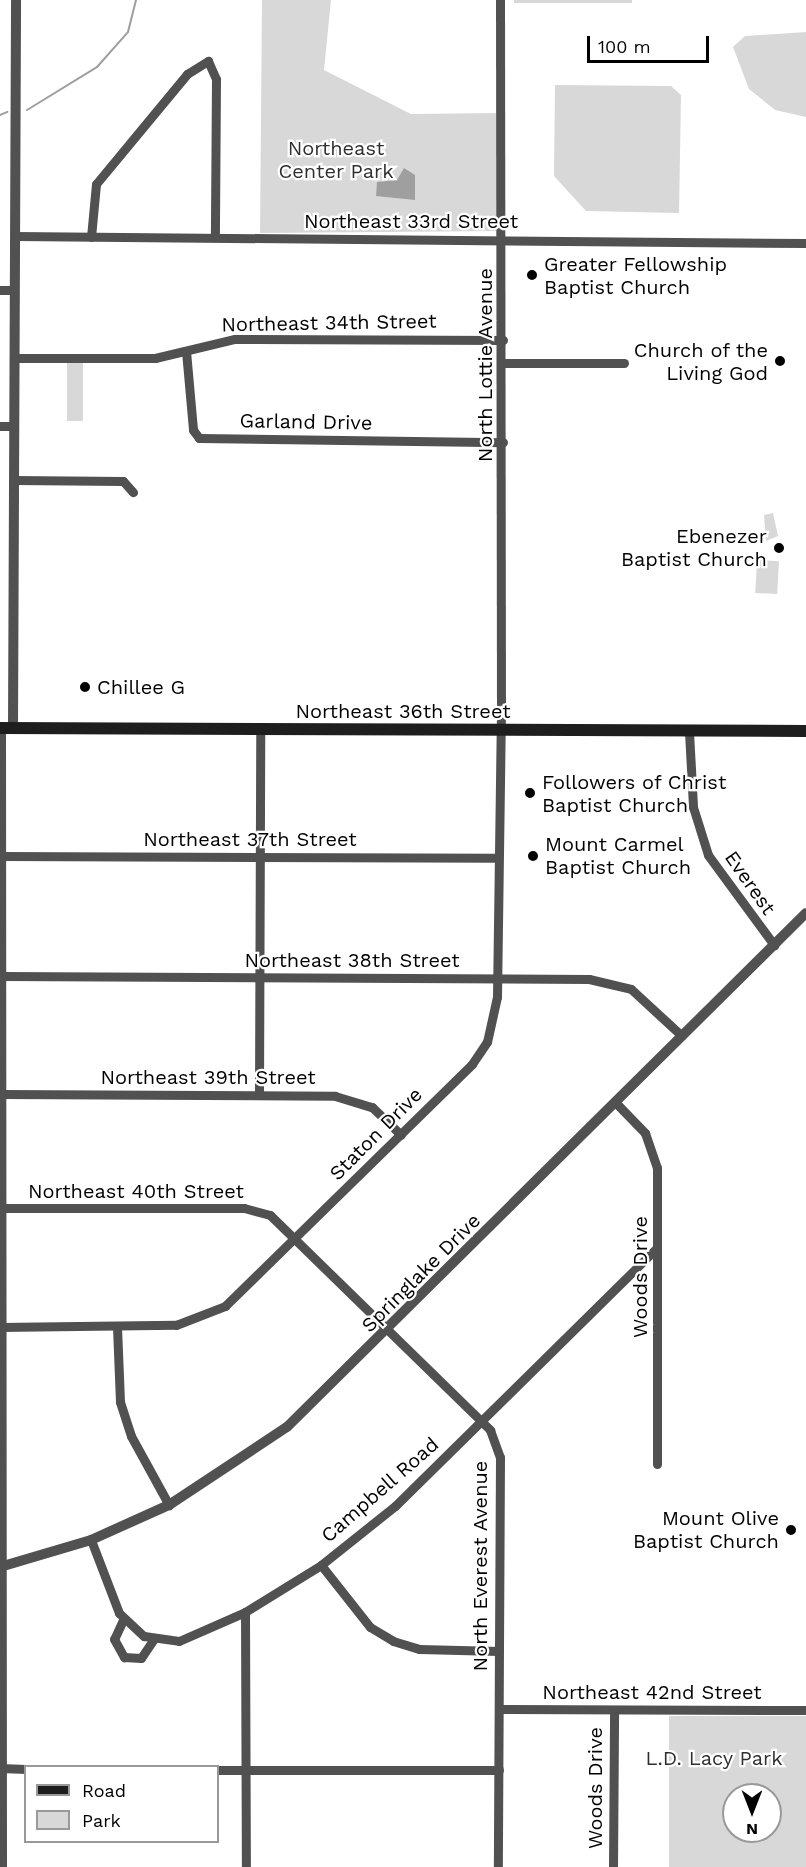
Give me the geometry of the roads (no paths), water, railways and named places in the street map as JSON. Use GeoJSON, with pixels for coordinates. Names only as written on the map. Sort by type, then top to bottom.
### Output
{"type":"FeatureCollection","features":[{"type":"Feature","properties":{"kind":"main road","name":"Northeast 36th Street"},"geometry":{"type":"LineString","coordinates":[[5,728],[806,731]]}},
{"type":"Feature","properties":{"kind":"street"},"geometry":{"type":"LineString","coordinates":[[2,1867],[1,856],[14,480],[16,0]]}},
{"type":"Feature","properties":{"kind":"street","name":"North Lottie Avenue"},"geometry":{"type":"LineString","coordinates":[[500,0],[504,240],[500,730]]}},
{"type":"Feature","properties":{"kind":"street"},"geometry":{"type":"LineString","coordinates":[[92,237],[96,184],[187,74],[208,61],[216,79],[215,237]]}},
{"type":"Feature","properties":{"kind":"street","name":"Northeast 33rd Street"},"geometry":{"type":"LineString","coordinates":[[15,237],[806,243]]}},
{"type":"Feature","properties":{"kind":"street"},"geometry":{"type":"LineString","coordinates":[[0,290],[15,290]]}},
{"type":"Feature","properties":{"kind":"street","name":"Northeast 34th Street"},"geometry":{"type":"LineString","coordinates":[[14,358],[137,359],[186,351],[235,339],[503,340]]}},
{"type":"Feature","properties":{"kind":"street","name":"Garland Drive"},"geometry":{"type":"LineString","coordinates":[[186,351],[193,430],[199,438],[503,442]]}},
{"type":"Feature","properties":{"kind":"street"},"geometry":{"type":"LineString","coordinates":[[503,363],[624,363]]}},
{"type":"Feature","properties":{"kind":"street"},"geometry":{"type":"LineString","coordinates":[[0,426],[14,426]]}},
{"type":"Feature","properties":{"kind":"street"},"geometry":{"type":"LineString","coordinates":[[14,480],[123,481],[133,492]]}},
{"type":"Feature","properties":{"kind":"street"},"geometry":{"type":"LineString","coordinates":[[259,1095],[260,729]]}},
{"type":"Feature","properties":{"kind":"street","name":"Staton Drive"},"geometry":{"type":"LineString","coordinates":[[1,1327],[176,1325],[215,1312],[297,1238],[482,1051],[494,1022],[498,979],[500,730]]}},
{"type":"Feature","properties":{"kind":"street","name":"Everest"},"geometry":{"type":"LineString","coordinates":[[688,732],[693,807],[708,855],[774,945]]}},
{"type":"Feature","properties":{"kind":"street","name":"Northeast 37th Street"},"geometry":{"type":"LineString","coordinates":[[1,856],[498,858]]}},
{"type":"Feature","properties":{"kind":"street","name":"Springlake Drive"},"geometry":{"type":"LineString","coordinates":[[1,1567],[91,1540],[169,1505],[287,1427],[390,1329],[806,913]]}},
{"type":"Feature","properties":{"kind":"street","name":"Northeast 38th Street"},"geometry":{"type":"LineString","coordinates":[[1,976],[611,981],[648,1000],[682,1036]]}},
{"type":"Feature","properties":{"kind":"street","name":"Northeast 39th Street"},"geometry":{"type":"LineString","coordinates":[[1,1094],[259,1095],[354,1099],[372,1107],[401,1135]]}},
{"type":"Feature","properties":{"kind":"street","name":"Woods Drive"},"geometry":{"type":"LineString","coordinates":[[616,1103],[645,1133],[655,1158],[657,1464]]}},
{"type":"Feature","properties":{"kind":"street","name":"Northeast 40th Street"},"geometry":{"type":"LineString","coordinates":[[2,1208],[244,1208],[270,1215],[297,1238]]}},
{"type":"Feature","properties":{"kind":"street","name":"North Everest Avenue"},"geometry":{"type":"LineString","coordinates":[[297,1238],[482,1422],[495,1439],[500,1457],[498,1867]]}},
{"type":"Feature","properties":{"kind":"street","name":"Campbell Road"},"geometry":{"type":"LineString","coordinates":[[153,1640],[195,1637],[245,1612],[321,1565],[395,1506],[657,1248]]}},
{"type":"Feature","properties":{"kind":"street"},"geometry":{"type":"LineString","coordinates":[[117,1327],[123,1410],[169,1505]]}},
{"type":"Feature","properties":{"kind":"street"},"geometry":{"type":"LineString","coordinates":[[91,1540],[123,1620],[153,1640],[141,1658],[124,1657],[114,1640],[123,1620]]}},
{"type":"Feature","properties":{"kind":"street"},"geometry":{"type":"LineString","coordinates":[[321,1565],[370,1628],[393,1641],[419,1649],[499,1652]]}},
{"type":"Feature","properties":{"kind":"street"},"geometry":{"type":"LineString","coordinates":[[245,1612],[246,1867]]}},
{"type":"Feature","properties":{"kind":"street","name":"Northeast 42nd Street"},"geometry":{"type":"LineString","coordinates":[[499,1709],[806,1710]]}},
{"type":"Feature","properties":{"kind":"street","name":"Woods Drive"},"geometry":{"type":"LineString","coordinates":[[613,1867],[614,1710]]}},
{"type":"Feature","properties":{"kind":"street"},"geometry":{"type":"LineString","coordinates":[[1,1768],[24,1770]]}},
{"type":"Feature","properties":{"kind":"street"},"geometry":{"type":"LineString","coordinates":[[219,1770],[499,1770]]}},
{"type":"Feature","properties":{"kind":"waterway"},"geometry":{"type":"LineString","coordinates":[[27,110],[97,67],[128,32],[136,0]]}},
{"type":"Feature","properties":{"kind":"waterway"},"geometry":{"type":"LineString","coordinates":[[0,115],[7,112]]}},
{"type":"Feature","properties":{"kind":"place","name":"Greater Fellowship Baptist Church"},"geometry":{"type":"Point","coordinates":[532,275]}},
{"type":"Feature","properties":{"kind":"place","name":"Church of the Living God"},"geometry":{"type":"Point","coordinates":[780,361]}},
{"type":"Feature","properties":{"kind":"place","name":"Ebenezer Baptist Church"},"geometry":{"type":"Point","coordinates":[779,548]}},
{"type":"Feature","properties":{"kind":"place","name":"Chillee G"},"geometry":{"type":"Point","coordinates":[85,687]}},
{"type":"Feature","properties":{"kind":"place","name":"Followers of Christ Baptist Church"},"geometry":{"type":"Point","coordinates":[530,793]}},
{"type":"Feature","properties":{"kind":"place","name":"Mount Carmel Baptist Church"},"geometry":{"type":"Point","coordinates":[533,856]}},
{"type":"Feature","properties":{"kind":"place","name":"Mount Olive Baptist Church"},"geometry":{"type":"Point","coordinates":[791,1530]}},
{"type":"Feature","properties":{"kind":"park label","name":"Northeast Center Park"},"geometry":{"type":"Point","coordinates":[336,160]}},
{"type":"Feature","properties":{"kind":"park label","name":"L.D. Lacy Park"},"geometry":{"type":"Point","coordinates":[714,1758]}}]}
